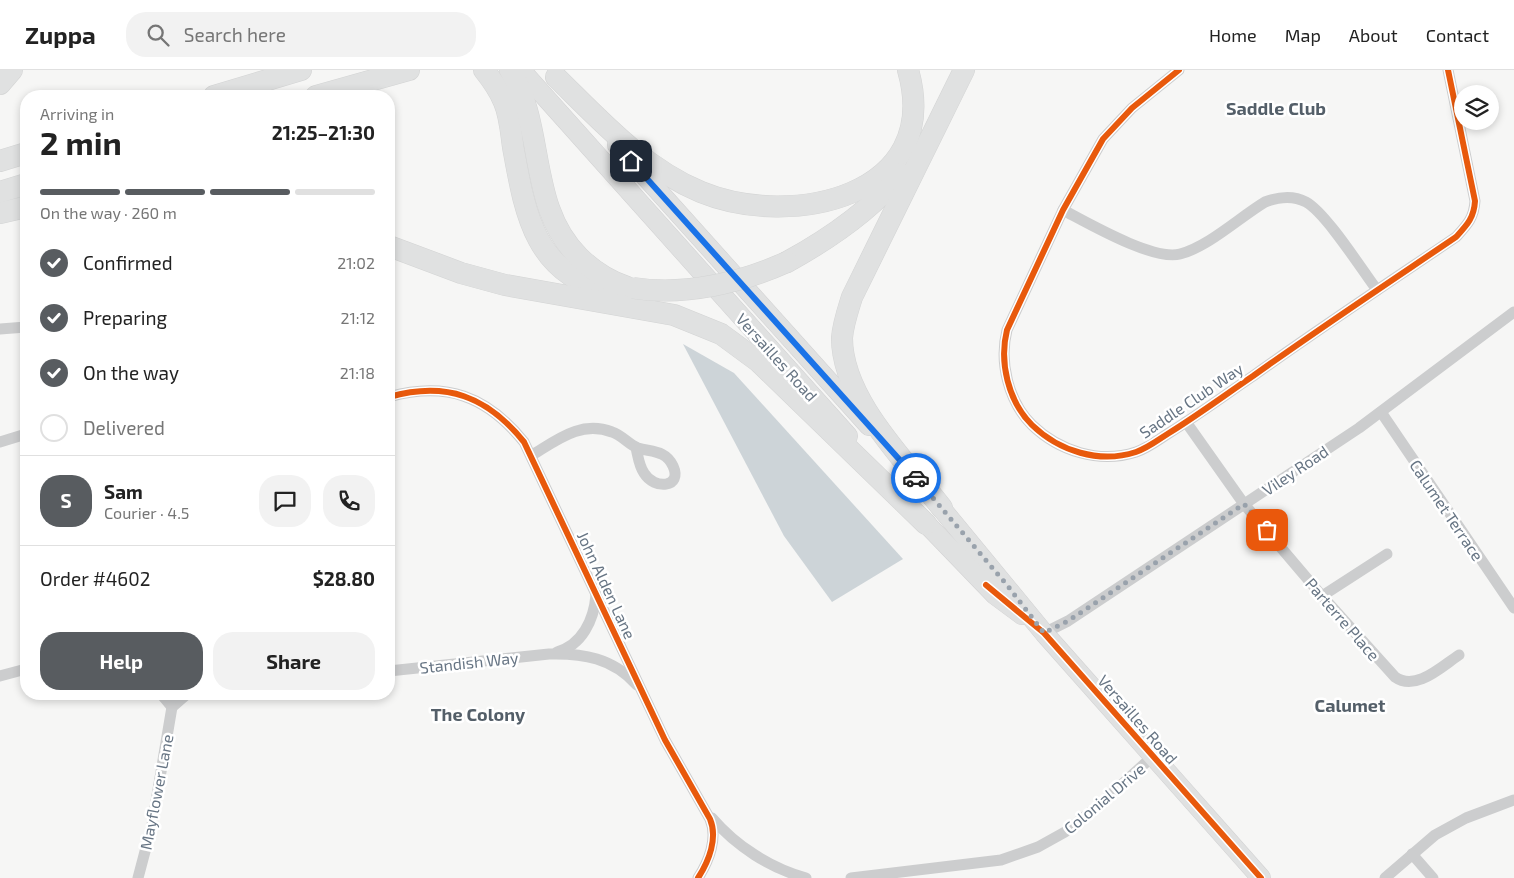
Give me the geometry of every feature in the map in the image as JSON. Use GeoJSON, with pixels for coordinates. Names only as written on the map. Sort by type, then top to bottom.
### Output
{"type":"FeatureCollection","features":[{"type":"Feature","properties":{"kind":"highway"},"geometry":{"type":"LineString","coordinates":[[0,84],[12,70]]}},
{"type":"Feature","properties":{"kind":"highway"},"geometry":{"type":"LineString","coordinates":[[234,90],[301,70]]}},
{"type":"Feature","properties":{"kind":"highway"},"geometry":{"type":"LineString","coordinates":[[337,90],[409,70]]}},
{"type":"Feature","properties":{"kind":"highway"},"geometry":{"type":"LineString","coordinates":[[484,70],[505,104],[523,202],[528,219],[542,248],[566,272],[580,282],[616,293],[651,310]]}},
{"type":"Feature","properties":{"kind":"highway"},"geometry":{"type":"LineString","coordinates":[[510,70],[527,106],[541,185],[558,230],[567,244],[585,264],[609,280],[633,288],[679,290],[725,283],[766,271],[787,262],[834,234],[878,198],[909,164],[938,123]]}},
{"type":"Feature","properties":{"kind":"highway"},"geometry":{"type":"LineString","coordinates":[[556,77],[624,142],[653,166],[679,182],[702,193],[726,200],[771,207],[818,204],[837,199],[857,192],[887,170],[897,157],[912,122],[913,88],[908,70]]}},
{"type":"Feature","properties":{"kind":"highway"},"geometry":{"type":"LineString","coordinates":[[942,508],[870,416],[853,389],[845,362],[842,338],[852,297],[964,70]]}},
{"type":"Feature","properties":{"kind":"highway"},"geometry":{"type":"LineString","coordinates":[[0,161],[20,155]]}},
{"type":"Feature","properties":{"kind":"highway"},"geometry":{"type":"LineString","coordinates":[[0,192],[20,186]]}},
{"type":"Feature","properties":{"kind":"highway"},"geometry":{"type":"LineString","coordinates":[[0,213],[20,208]]}},
{"type":"Feature","properties":{"kind":"highway"},"geometry":{"type":"LineString","coordinates":[[395,248],[461,273],[505,285],[651,310],[699,324],[721,334],[759,362],[926,524]]}},
{"type":"Feature","properties":{"kind":"main road","name":"Versailles Road"},"geometry":{"type":"LineString","coordinates":[[521,70],[926,524],[996,595],[1044,633]]}},
{"type":"Feature","properties":{"kind":"main road","name":"Versailles Road"},"geometry":{"type":"LineString","coordinates":[[556,77],[942,508],[1044,633],[1261,878]]}},
{"type":"Feature","properties":{"kind":"street","name":"Saddle Club Way"},"geometry":{"type":"LineString","coordinates":[[1179,70],[1132,108],[1104,139],[1063,210],[1012,314],[1004,344],[1007,377],[1020,408],[1030,423],[1059,446],[1087,455],[1113,456],[1136,452],[1186,422],[1456,237],[1474,214],[1475,201],[1448,70]]}},
{"type":"Feature","properties":{"kind":"street"},"geometry":{"type":"LineString","coordinates":[[1063,210],[1147,250],[1174,255],[1199,245],[1265,202],[1276,198],[1300,200],[1318,211],[1377,290]]}},
{"type":"Feature","properties":{"kind":"street","name":"Viley Road"},"geometry":{"type":"LineString","coordinates":[[1044,633],[1068,621],[1381,412],[1514,312]]}},
{"type":"Feature","properties":{"kind":"street"},"geometry":{"type":"LineString","coordinates":[[0,329],[20,327]]}},
{"type":"Feature","properties":{"kind":"street","name":"John Alden Lane"},"geometry":{"type":"LineString","coordinates":[[395,396],[426,389],[463,396],[486,407],[507,422],[532,455],[678,765],[705,808],[724,832],[742,846],[779,868],[806,878]]}},
{"type":"Feature","properties":{"kind":"street","name":"Calumet Terrace"},"geometry":{"type":"LineString","coordinates":[[1381,412],[1514,608]]}},
{"type":"Feature","properties":{"kind":"street","name":"Saddle Club Way"},"geometry":{"type":"LineString","coordinates":[[1186,422],[1244,504]]}},
{"type":"Feature","properties":{"kind":"street"},"geometry":{"type":"LineString","coordinates":[[532,455],[570,433],[593,427],[614,432],[636,448]]}},
{"type":"Feature","properties":{"kind":"street"},"geometry":{"type":"LineString","coordinates":[[0,442],[20,436]]}},
{"type":"Feature","properties":{"kind":"street","name":"Parterre Place"},"geometry":{"type":"LineString","coordinates":[[1244,504],[1373,654],[1402,682],[1422,679],[1459,655]]}},
{"type":"Feature","properties":{"kind":"street"},"geometry":{"type":"LineString","coordinates":[[1322,596],[1387,554]]}},
{"type":"Feature","properties":{"kind":"street","name":"Standish Way"},"geometry":{"type":"LineString","coordinates":[[549,654],[568,647],[585,630],[593,614],[596,593]]}},
{"type":"Feature","properties":{"kind":"street","name":"Standish Way"},"geometry":{"type":"LineString","coordinates":[[395,670],[571,653],[599,659],[624,672],[643,692]]}},
{"type":"Feature","properties":{"kind":"street"},"geometry":{"type":"LineString","coordinates":[[0,676],[20,671]]}},
{"type":"Feature","properties":{"kind":"street"},"geometry":{"type":"LineString","coordinates":[[166,700],[172,707],[180,700]]}},
{"type":"Feature","properties":{"kind":"street","name":"Mayflower Lane"},"geometry":{"type":"LineString","coordinates":[[138,878],[152,825],[172,707]]}},
{"type":"Feature","properties":{"kind":"street","name":"Colonial Drive"},"geometry":{"type":"LineString","coordinates":[[850,878],[1001,860],[1038,847],[1065,832],[1092,812],[1152,757]]}},
{"type":"Feature","properties":{"kind":"street"},"geometry":{"type":"LineString","coordinates":[[1385,878],[1435,834],[1466,818],[1514,800]]}},
{"type":"Feature","properties":{"kind":"street","name":"John Alden Lane"},"geometry":{"type":"LineString","coordinates":[[698,878],[708,856],[713,831],[705,808]]}},
{"type":"Feature","properties":{"kind":"street"},"geometry":{"type":"LineString","coordinates":[[1412,854],[1433,878]]}},
{"type":"Feature","properties":{"kind":"shaded area"},"geometry":{"type":"Polygon","coordinates":[[[683,344],[734,373],[903,559],[832,602],[784,536],[683,344]]]}},
{"type":"Feature","properties":{"kind":"cycle path"},"geometry":{"type":"LineString","coordinates":[[1179,70],[1132,108],[1103,139],[1063,210],[1007,330],[1004,355],[1005,368],[1011,393],[1017,405],[1032,425],[1043,434],[1054,442],[1080,453],[1108,457],[1136,452],[1149,446],[1456,237],[1469,221],[1475,201],[1448,70]]}},
{"type":"Feature","properties":{"kind":"cycle path"},"geometry":{"type":"LineString","coordinates":[[395,396],[410,392],[429,391],[447,392],[464,396],[480,403],[495,413],[524,442],[665,740],[710,819],[713,842],[706,864],[698,878]]}},
{"type":"Feature","properties":{"kind":"cycle path"},"geometry":{"type":"LineString","coordinates":[[986,585],[1044,633],[1261,878]]}},
{"type":"Feature","properties":{"kind":"way so far"},"geometry":{"type":"LineString","coordinates":[[916,478],[1007,585],[1044,633],[1068,621],[1244,504],[1267,530]]}},
{"type":"Feature","properties":{"kind":"district","name":"Saddle Club"},"geometry":{"type":"Point","coordinates":[1276,108]}},
{"type":"Feature","properties":{"kind":"district","name":"Calumet"},"geometry":{"type":"Point","coordinates":[1350,705]}},
{"type":"Feature","properties":{"kind":"district","name":"The Colony"},"geometry":{"type":"Point","coordinates":[478,714]}},
{"type":"Feature","properties":{"kind":"route"},"geometry":{"type":"LineString","coordinates":[[631,161],[916,478]]}}]}
